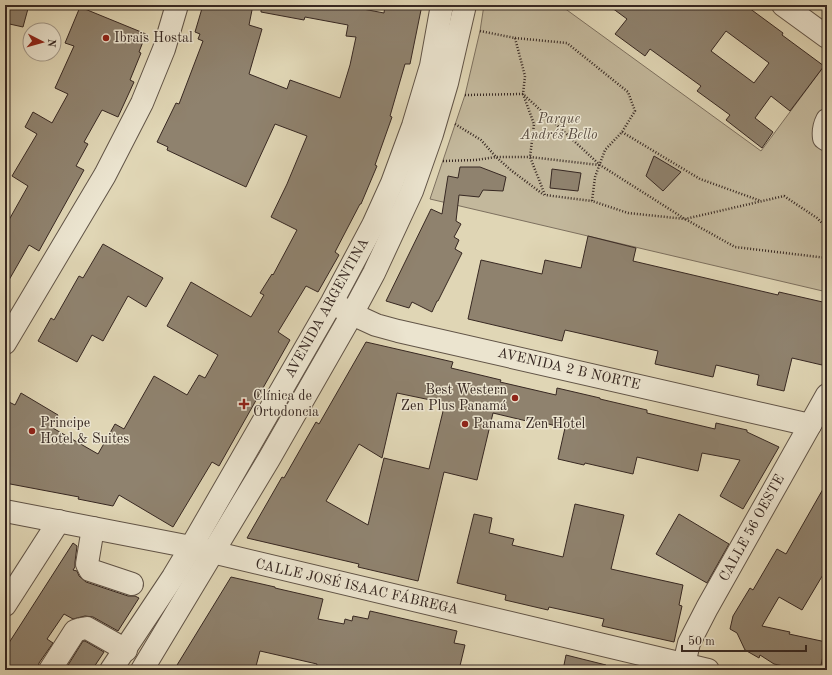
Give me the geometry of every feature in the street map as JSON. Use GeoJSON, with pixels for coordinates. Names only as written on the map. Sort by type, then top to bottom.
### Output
{"type":"FeatureCollection","features":[{"type":"Feature","properties":{"kind":"street"},"geometry":{"type":"LineString","coordinates":[[5,343],[105,176],[142,103],[161,55],[177,5]]}},
{"type":"Feature","properties":{"kind":"street","name":"AVENIDA ARGENTINA"},"geometry":{"type":"LineString","coordinates":[[111,670],[126,650],[191,547],[332,302],[373,225],[392,183],[413,126],[431,66],[442,5]]}},
{"type":"Feature","properties":{"kind":"street","name":"AVENIDA ARGENTINA"},"geometry":{"type":"LineString","coordinates":[[142,670],[269,459],[374,273],[412,192],[432,134],[447,83],[465,5]]}},
{"type":"Feature","properties":{"kind":"street"},"geometry":{"type":"LineString","coordinates":[[783,5],[827,37]]}},
{"type":"Feature","properties":{"kind":"street"},"geometry":{"type":"LineString","coordinates":[[827,120],[823,133],[824,138],[827,140]]}},
{"type":"Feature","properties":{"kind":"street","name":"AVENIDA 2 B NORTE"},"geometry":{"type":"LineString","coordinates":[[332,302],[352,314],[376,325],[398,331],[810,425]]}},
{"type":"Feature","properties":{"kind":"street","name":"CALLE 56 OESTE"},"geometry":{"type":"LineString","coordinates":[[684,664],[689,643],[707,608],[827,395]]}},
{"type":"Feature","properties":{"kind":"street"},"geometry":{"type":"LineString","coordinates":[[248,448],[269,459]]}},
{"type":"Feature","properties":{"kind":"street","name":"CALLE JOSÉ ISAAC FÁBREGA"},"geometry":{"type":"LineString","coordinates":[[5,511],[191,547],[708,670]]}},
{"type":"Feature","properties":{"kind":"street"},"geometry":{"type":"LineString","coordinates":[[5,604],[59,521]]}},
{"type":"Feature","properties":{"kind":"street"},"geometry":{"type":"LineString","coordinates":[[93,528],[87,564],[90,570],[132,584]]}},
{"type":"Feature","properties":{"kind":"street"},"geometry":{"type":"LineString","coordinates":[[173,577],[185,571],[193,575],[193,586]]}},
{"type":"Feature","properties":{"kind":"street"},"geometry":{"type":"LineString","coordinates":[[50,670],[75,631],[81,628],[87,628],[126,650]]}},
{"type":"Feature","properties":{"kind":"path"},"geometry":{"type":"LineString","coordinates":[[480,31],[515,38],[567,43],[628,92],[635,111],[622,132],[605,150],[595,178],[592,200]]}},
{"type":"Feature","properties":{"kind":"path"},"geometry":{"type":"LineString","coordinates":[[515,38],[525,76],[523,94],[534,124],[530,157],[545,195]]}},
{"type":"Feature","properties":{"kind":"path"},"geometry":{"type":"LineString","coordinates":[[465,95],[523,94],[600,165],[685,219],[735,247],[827,258]]}},
{"type":"Feature","properties":{"kind":"path"},"geometry":{"type":"LineString","coordinates":[[455,124],[481,140],[496,157],[512,171],[545,195],[592,200],[628,213],[685,219],[784,196],[817,218],[827,228]]}},
{"type":"Feature","properties":{"kind":"path"},"geometry":{"type":"LineString","coordinates":[[622,132],[700,179],[762,201]]}},
{"type":"Feature","properties":{"kind":"path"},"geometry":{"type":"LineString","coordinates":[[442,161],[476,160],[496,157],[530,157],[600,165]]}},
{"type":"Feature","properties":{"kind":"green space","name":"Parque Andrés Bello"},"geometry":{"type":"Polygon","coordinates":[[[484,5],[560,5],[761,151],[827,62],[827,292],[430,199],[465,95],[480,31],[484,5]]]}},
{"type":"Feature","properties":{"kind":"building"},"geometry":{"type":"Polygon","coordinates":[[[5,5],[29,5],[24,22],[22,22],[22,27],[5,23],[5,5]]]}},
{"type":"Feature","properties":{"kind":"building"},"geometry":{"type":"Polygon","coordinates":[[[203,5],[253,5],[249,25],[262,29],[249,74],[287,89],[290,80],[340,98],[350,65],[356,37],[346,36],[348,25],[305,17],[304,20],[261,12],[261,5],[342,5],[384,13],[385,5],[422,5],[410,64],[405,64],[390,116],[392,117],[375,165],[377,166],[361,204],[335,252],[339,255],[318,292],[306,286],[278,332],[290,340],[219,466],[212,462],[173,527],[119,495],[113,506],[78,499],[79,497],[5,483],[5,400],[15,405],[21,393],[58,415],[51,427],[98,454],[115,424],[124,429],[154,376],[187,395],[199,375],[205,378],[218,355],[167,326],[191,282],[251,317],[264,295],[260,293],[272,274],[273,275],[297,230],[271,217],[287,184],[307,136],[275,124],[246,187],[167,150],[168,147],[157,142],[176,103],[179,104],[203,41],[198,39],[200,34],[195,32],[203,5]]]}},
{"type":"Feature","properties":{"kind":"building"},"geometry":{"type":"Polygon","coordinates":[[[608,5],[745,5],[824,66],[790,111],[771,96],[755,118],[773,132],[762,148],[726,120],[730,115],[697,91],[701,86],[650,49],[645,56],[615,34],[627,19],[608,5]],[[726,31],[711,51],[754,83],[769,63],[726,31]]]}},
{"type":"Feature","properties":{"kind":"building"},"geometry":{"type":"Polygon","coordinates":[[[80,7],[146,34],[139,52],[141,53],[130,80],[134,82],[118,117],[102,110],[84,142],[88,144],[76,166],[84,170],[39,251],[29,245],[5,287],[5,227],[28,186],[12,176],[37,134],[25,127],[33,112],[52,123],[68,94],[55,88],[74,46],[65,43],[80,7]]]}},
{"type":"Feature","properties":{"kind":"building"},"geometry":{"type":"Polygon","coordinates":[[[654,156],[681,172],[663,191],[646,176],[654,156]]]}},
{"type":"Feature","properties":{"kind":"building"},"geometry":{"type":"Polygon","coordinates":[[[460,167],[480,167],[506,177],[503,191],[483,190],[479,197],[459,195],[456,221],[461,224],[454,237],[459,240],[455,249],[462,253],[432,312],[412,302],[409,308],[386,301],[431,209],[442,214],[448,176],[458,178],[460,167]]]}},
{"type":"Feature","properties":{"kind":"building"},"geometry":{"type":"Polygon","coordinates":[[[552,169],[581,173],[578,191],[550,188],[552,169]]]}},
{"type":"Feature","properties":{"kind":"building"},"geometry":{"type":"Polygon","coordinates":[[[588,236],[636,248],[633,261],[778,295],[779,292],[827,303],[827,345],[822,365],[792,358],[784,391],[757,385],[759,375],[716,365],[713,377],[655,364],[658,351],[565,330],[562,341],[468,319],[481,260],[542,274],[545,260],[581,268],[588,236]]]}},
{"type":"Feature","properties":{"kind":"building"},"geometry":{"type":"Polygon","coordinates":[[[103,244],[163,278],[146,307],[128,296],[103,341],[92,335],[77,362],[38,341],[51,318],[54,320],[79,276],[83,278],[103,244]]]}},
{"type":"Feature","properties":{"kind":"building"},"geometry":{"type":"Polygon","coordinates":[[[366,342],[453,362],[451,368],[501,380],[500,382],[556,395],[557,388],[647,410],[647,413],[715,429],[716,423],[747,430],[747,432],[779,447],[743,509],[720,496],[740,460],[702,453],[698,471],[637,457],[633,474],[585,463],[584,465],[558,459],[565,428],[536,421],[535,423],[493,413],[477,480],[444,472],[418,581],[358,567],[359,564],[247,538],[316,422],[319,424],[366,342]],[[397,393],[382,458],[359,444],[326,501],[368,525],[384,458],[429,469],[445,403],[397,393]]]}},
{"type":"Feature","properties":{"kind":"building"},"geometry":{"type":"Polygon","coordinates":[[[827,482],[827,568],[802,610],[779,597],[762,626],[790,632],[789,634],[826,642],[820,670],[802,670],[774,664],[760,655],[759,658],[745,650],[737,633],[730,629],[733,616],[750,588],[753,590],[777,549],[786,554],[827,482]]]}},
{"type":"Feature","properties":{"kind":"building"},"geometry":{"type":"Polygon","coordinates":[[[575,504],[624,515],[611,569],[683,585],[679,605],[682,606],[674,642],[602,626],[604,619],[549,607],[548,610],[505,600],[506,595],[457,583],[474,514],[492,518],[489,533],[514,539],[512,545],[563,557],[575,504]]]}},
{"type":"Feature","properties":{"kind":"building"},"geometry":{"type":"Polygon","coordinates":[[[679,514],[729,544],[707,583],[656,554],[679,514]]]}},
{"type":"Feature","properties":{"kind":"building"},"geometry":{"type":"Polygon","coordinates":[[[73,543],[77,546],[75,567],[73,570],[77,571],[79,576],[86,582],[128,596],[135,596],[139,598],[118,631],[93,617],[85,616],[73,619],[64,614],[47,639],[53,643],[39,663],[38,670],[5,670],[5,649],[73,543]]]}},
{"type":"Feature","properties":{"kind":"building"},"geometry":{"type":"Polygon","coordinates":[[[231,577],[323,599],[318,619],[344,624],[345,619],[352,621],[353,616],[368,619],[370,611],[457,631],[454,643],[465,645],[459,670],[316,670],[317,664],[260,651],[255,670],[174,670],[231,577]]]}},
{"type":"Feature","properties":{"kind":"building"},"geometry":{"type":"Polygon","coordinates":[[[83,641],[104,652],[92,670],[65,670],[83,641]]]}},
{"type":"Feature","properties":{"kind":"building"},"geometry":{"type":"Polygon","coordinates":[[[566,655],[606,665],[606,670],[563,670],[566,655]]]}},
{"type":"Feature","properties":{"kind":"place","name":"Ibrais Hostal"},"geometry":{"type":"Point","coordinates":[106,38]}},
{"type":"Feature","properties":{"kind":"place","name":"Best Western Zen Plus Panamá"},"geometry":{"type":"Point","coordinates":[515,398]}},
{"type":"Feature","properties":{"kind":"place","name":"Clínica de Ortodoncia"},"geometry":{"type":"Point","coordinates":[244,404]}},
{"type":"Feature","properties":{"kind":"place","name":"Panama Zen Hotel"},"geometry":{"type":"Point","coordinates":[465,424]}},
{"type":"Feature","properties":{"kind":"place","name":"Principe Hotel & Suites"},"geometry":{"type":"Point","coordinates":[32,431]}}]}
